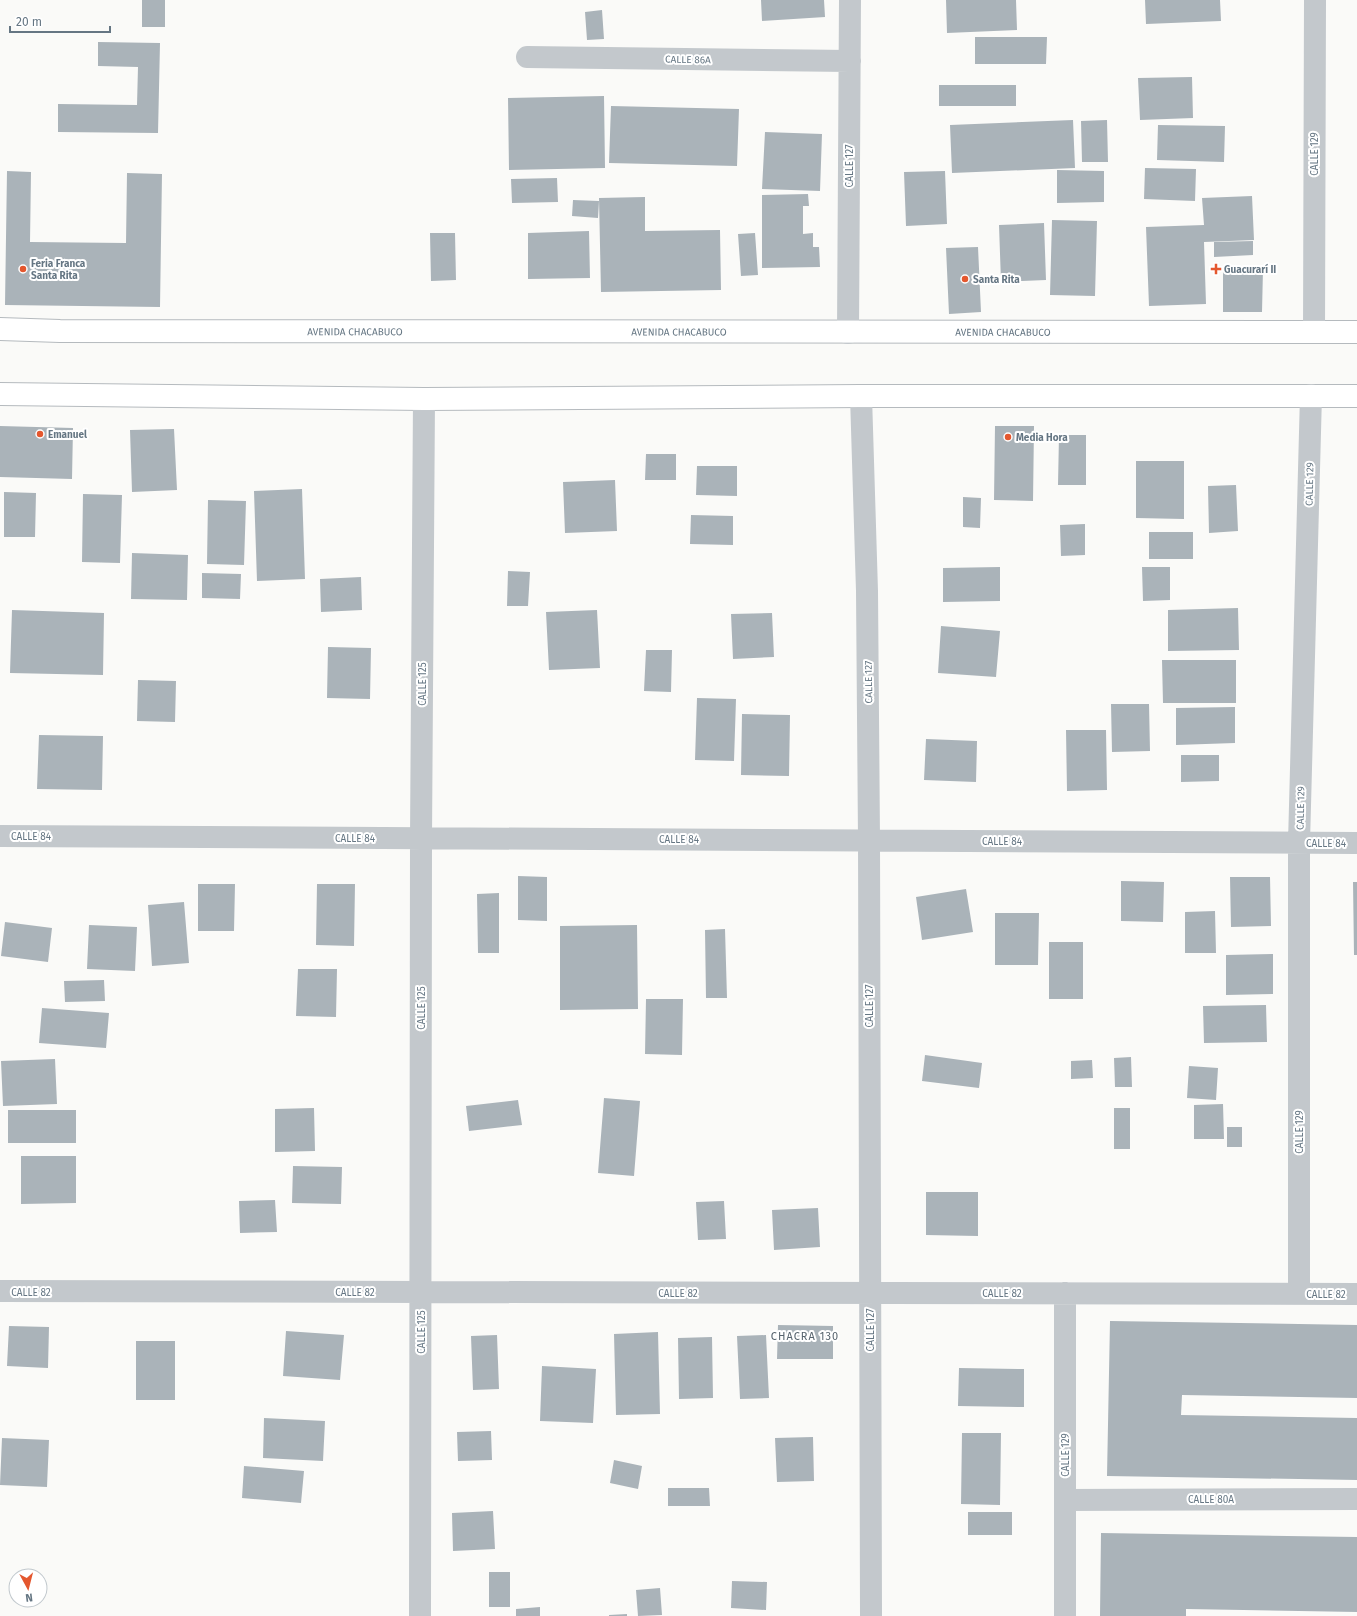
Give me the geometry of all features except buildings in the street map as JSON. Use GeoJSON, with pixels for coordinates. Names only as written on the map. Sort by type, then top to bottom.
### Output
{"type":"FeatureCollection","features":[{"type":"Feature","properties":{"kind":"main road","name":"AVENIDA CHACABUCO"},"geometry":{"type":"LineString","coordinates":[[0,329],[60,331],[848,333],[1357,332]]}},
{"type":"Feature","properties":{"kind":"main road"},"geometry":{"type":"LineString","coordinates":[[0,394],[424,399],[861,396],[1357,396]]}},
{"type":"Feature","properties":{"kind":"street","name":"CALLE 127"},"geometry":{"type":"LineString","coordinates":[[848,333],[850,0]]}},
{"type":"Feature","properties":{"kind":"street","name":"CALLE 129"},"geometry":{"type":"LineString","coordinates":[[1314,332],[1315,0]]}},
{"type":"Feature","properties":{"kind":"street","name":"CALLE 86A"},"geometry":{"type":"LineString","coordinates":[[527,57],[850,61]]}},
{"type":"Feature","properties":{"kind":"street","name":"CALLE 129"},"geometry":{"type":"LineString","coordinates":[[1299,1294],[1299,843],[1311,395]]}},
{"type":"Feature","properties":{"kind":"street","name":"CALLE 127"},"geometry":{"type":"LineString","coordinates":[[861,396],[867,591],[871,1616]]}},
{"type":"Feature","properties":{"kind":"street","name":"CALLE 125"},"geometry":{"type":"LineString","coordinates":[[420,1616],[421,838],[424,399]]}},
{"type":"Feature","properties":{"kind":"street","name":"CALLE 84"},"geometry":{"type":"LineString","coordinates":[[0,836],[1357,843]]}},
{"type":"Feature","properties":{"kind":"street","name":"CALLE 82"},"geometry":{"type":"LineString","coordinates":[[0,1292],[1357,1294]]}},
{"type":"Feature","properties":{"kind":"street","name":"CALLE 129"},"geometry":{"type":"LineString","coordinates":[[1065,1293],[1065,1616]]}},
{"type":"Feature","properties":{"kind":"street","name":"CALLE 80A"},"geometry":{"type":"LineString","coordinates":[[1065,1500],[1357,1498]]}},
{"type":"Feature","properties":{"kind":"place","name":"Feria Franca Santa Rita"},"geometry":{"type":"Point","coordinates":[23,269]}},
{"type":"Feature","properties":{"kind":"place","name":"Guacurarí II"},"geometry":{"type":"Point","coordinates":[1216,269]}},
{"type":"Feature","properties":{"kind":"place","name":"Santa Rita"},"geometry":{"type":"Point","coordinates":[965,279]}},
{"type":"Feature","properties":{"kind":"place","name":"Emanuel"},"geometry":{"type":"Point","coordinates":[40,434]}},
{"type":"Feature","properties":{"kind":"place","name":"Media Hora"},"geometry":{"type":"Point","coordinates":[1008,437]}},
{"type":"Feature","properties":{"kind":"district","name":"CHACRA 130"},"geometry":{"type":"Point","coordinates":[805,1336]}}]}
